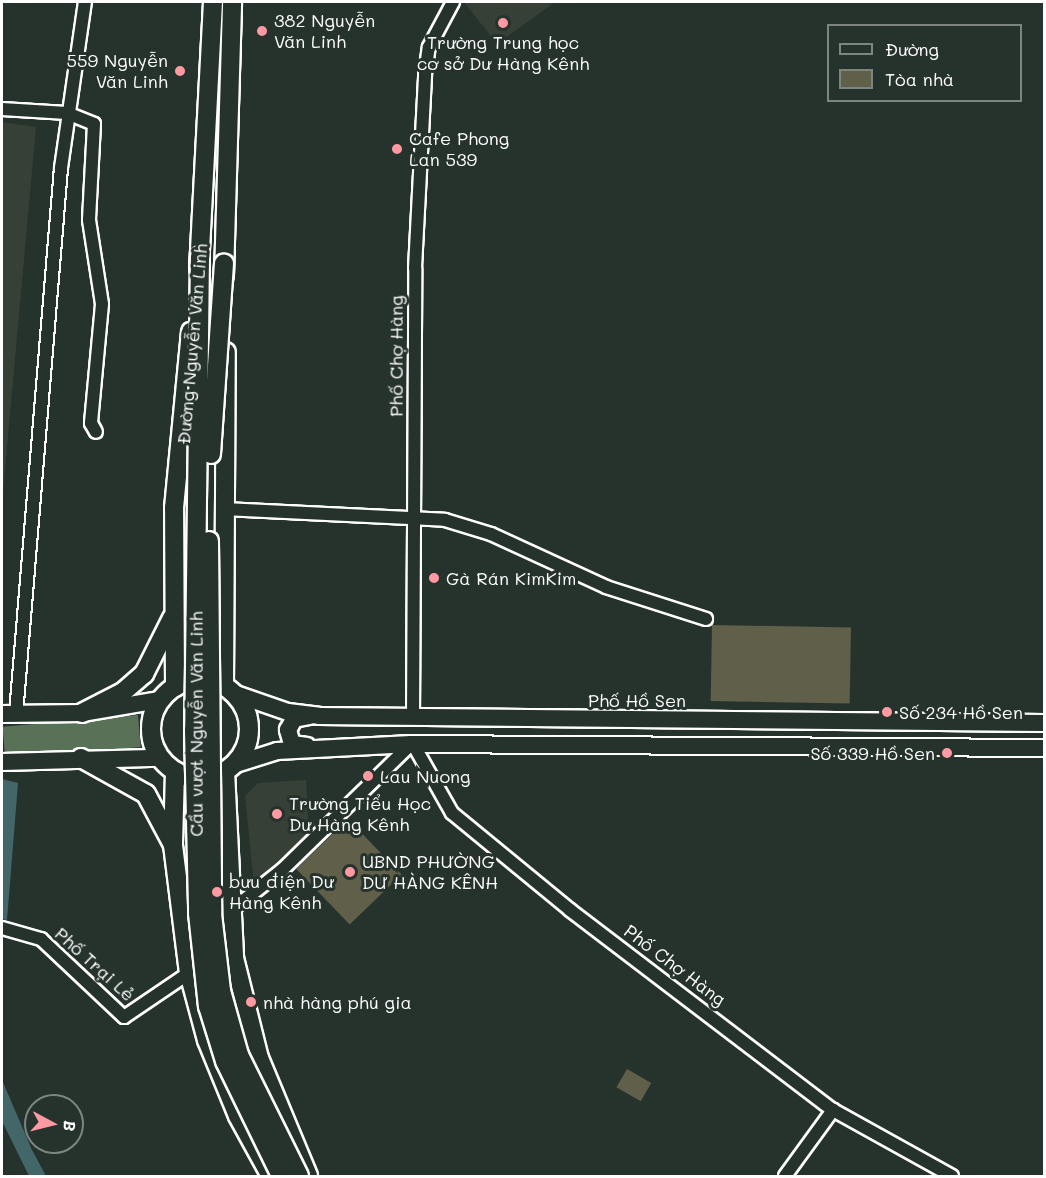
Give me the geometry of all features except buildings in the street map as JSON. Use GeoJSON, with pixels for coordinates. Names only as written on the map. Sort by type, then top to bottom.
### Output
{"type":"FeatureCollection","features":[{"type":"Feature","properties":{"kind":"highway","name":"Đường Nguyễn Văn Linh"},"geometry":{"type":"LineString","coordinates":[[175,687],[174,508],[200,256],[213,2]]}},
{"type":"Feature","properties":{"kind":"highway","name":"Đường Nguyễn Văn Linh"},"geometry":{"type":"LineString","coordinates":[[228,689],[223,586],[224,263],[232,2]]}},
{"type":"Feature","properties":{"kind":"highway","name":"Cầu vượt Nguyễn Văn Linh"},"geometry":{"type":"LineString","coordinates":[[200,256],[194,730],[198,924],[211,1017],[225,1061],[281,1176]]}},
{"type":"Feature","properties":{"kind":"highway","name":"Cầu vượt Nguyễn Văn Linh"},"geometry":{"type":"LineString","coordinates":[[224,263],[215,334],[209,508],[212,914],[221,991],[239,1054],[299,1176]]}},
{"type":"Feature","properties":{"kind":"highway"},"geometry":{"type":"LineString","coordinates":[[82,713],[123,692],[144,674],[176,601],[201,608],[219,597],[223,586]]}},
{"type":"Feature","properties":{"kind":"highway"},"geometry":{"type":"LineString","coordinates":[[229,768],[200,778],[174,772],[160,758],[151,734],[160,700],[175,687],[199,680],[228,689],[249,728],[229,768],[228,913],[259,1058],[308,1176]]}},
{"type":"Feature","properties":{"kind":"highway"},"geometry":{"type":"LineString","coordinates":[[81,758],[146,794],[173,845]]}},
{"type":"Feature","properties":{"kind":"highway"},"geometry":{"type":"LineString","coordinates":[[174,772],[173,845],[189,973],[207,1040],[238,1116],[271,1176]]}},
{"type":"Feature","properties":{"kind":"highway"},"geometry":{"type":"LineString","coordinates":[[175,866],[180,850],[191,845],[215,846],[227,862]]}},
{"type":"Feature","properties":{"kind":"main road","name":"Phố Hồ Sen"},"geometry":{"type":"LineString","coordinates":[[228,689],[288,712],[320,716],[1044,723]]}},
{"type":"Feature","properties":{"kind":"main road"},"geometry":{"type":"LineString","coordinates":[[9,714],[82,713],[160,700]]}},
{"type":"Feature","properties":{"kind":"main road"},"geometry":{"type":"LineString","coordinates":[[319,747],[292,744],[288,730],[294,719],[320,716]]}},
{"type":"Feature","properties":{"kind":"main road"},"geometry":{"type":"LineString","coordinates":[[983,723],[984,747]]}},
{"type":"Feature","properties":{"kind":"main road"},"geometry":{"type":"LineString","coordinates":[[229,768],[277,751],[319,747],[412,744],[1044,748]]}},
{"type":"Feature","properties":{"kind":"main road"},"geometry":{"type":"LineString","coordinates":[[2,762],[81,758],[160,758]]}},
{"type":"Feature","properties":{"kind":"street"},"geometry":{"type":"LineString","coordinates":[[9,714],[67,113],[85,2]]}},
{"type":"Feature","properties":{"kind":"street","name":"Phố Chợ Hàng"},"geometry":{"type":"LineString","coordinates":[[413,718],[415,268],[425,74],[429,46],[453,2]]}},
{"type":"Feature","properties":{"kind":"street"},"geometry":{"type":"LineString","coordinates":[[2,109],[67,113],[95,127],[89,220],[102,304],[92,423],[96,432]]}},
{"type":"Feature","properties":{"kind":"street"},"geometry":{"type":"LineString","coordinates":[[224,509],[445,520],[491,534],[606,587],[706,619]]}},
{"type":"Feature","properties":{"kind":"street"},"geometry":{"type":"LineString","coordinates":[[228,913],[266,885],[412,744]]}},
{"type":"Feature","properties":{"kind":"street","name":"Phố Chợ Hàng"},"geometry":{"type":"LineString","coordinates":[[412,744],[452,813],[467,826],[833,1110],[952,1176]]}},
{"type":"Feature","properties":{"kind":"street","name":"Phố Trại Lẻ"},"geometry":{"type":"LineString","coordinates":[[2,928],[41,939],[124,1017],[189,973]]}},
{"type":"Feature","properties":{"kind":"street"},"geometry":{"type":"LineString","coordinates":[[785,1176],[833,1110]]}},
{"type":"Feature","properties":{"kind":"shaded area","name":"Trường Trung học cơ sở Dư Hàng Kênh"},"geometry":{"type":"Polygon","coordinates":[[[464,2],[555,2],[497,44],[464,2]]]}},
{"type":"Feature","properties":{"kind":"shaded area"},"geometry":{"type":"Polygon","coordinates":[[[2,122],[36,127],[2,502],[2,122]]]}},
{"type":"Feature","properties":{"kind":"shaded area","name":"Trường Tiểu Học Dư Hàng Kênh"},"geometry":{"type":"Polygon","coordinates":[[[306,780],[309,832],[254,884],[245,796],[258,783],[306,780]]]}},
{"type":"Feature","properties":{"kind":"green space"},"geometry":{"type":"Polygon","coordinates":[[[138,715],[141,747],[5,759],[3,727],[138,715]]]}},
{"type":"Feature","properties":{"kind":"water"},"geometry":{"type":"Polygon","coordinates":[[[2,779],[18,783],[7,920],[2,919],[2,779]]]}},
{"type":"Feature","properties":{"kind":"water"},"geometry":{"type":"Polygon","coordinates":[[[2,1080],[24,1131],[24,1154],[34,1154],[46,1176],[29,1176],[2,1121],[2,1080]]]}},
{"type":"Feature","properties":{"kind":"place","name":"Trường Trung học cơ sở Dư Hàng Kênh"},"geometry":{"type":"Point","coordinates":[503,23]}},
{"type":"Feature","properties":{"kind":"place","name":"382 Nguyễn Văn Linh"},"geometry":{"type":"Point","coordinates":[262,31]}},
{"type":"Feature","properties":{"kind":"place","name":"559 Nguyễn Văn Linh"},"geometry":{"type":"Point","coordinates":[180,71]}},
{"type":"Feature","properties":{"kind":"place","name":"Cafe Phong Lan 539"},"geometry":{"type":"Point","coordinates":[397,149]}},
{"type":"Feature","properties":{"kind":"place","name":"Gà Rán KimKim"},"geometry":{"type":"Point","coordinates":[434,578]}},
{"type":"Feature","properties":{"kind":"place","name":"Số 234 Hồ Sen"},"geometry":{"type":"Point","coordinates":[887,712]}},
{"type":"Feature","properties":{"kind":"place","name":"Số 339 Hồ Sen"},"geometry":{"type":"Point","coordinates":[947,753]}},
{"type":"Feature","properties":{"kind":"place","name":"Lau Nuong"},"geometry":{"type":"Point","coordinates":[368,776]}},
{"type":"Feature","properties":{"kind":"place","name":"Trường Tiểu Học Dư Hàng Kênh"},"geometry":{"type":"Point","coordinates":[277,814]}},
{"type":"Feature","properties":{"kind":"place","name":"UBND PHƯỜNG DƯ HÀNG KÊNH"},"geometry":{"type":"Point","coordinates":[350,872]}},
{"type":"Feature","properties":{"kind":"place","name":"bưu điện Dư Hàng Kênh"},"geometry":{"type":"Point","coordinates":[217,892]}},
{"type":"Feature","properties":{"kind":"place","name":"nhà hàng phú gia"},"geometry":{"type":"Point","coordinates":[251,1002]}}]}
